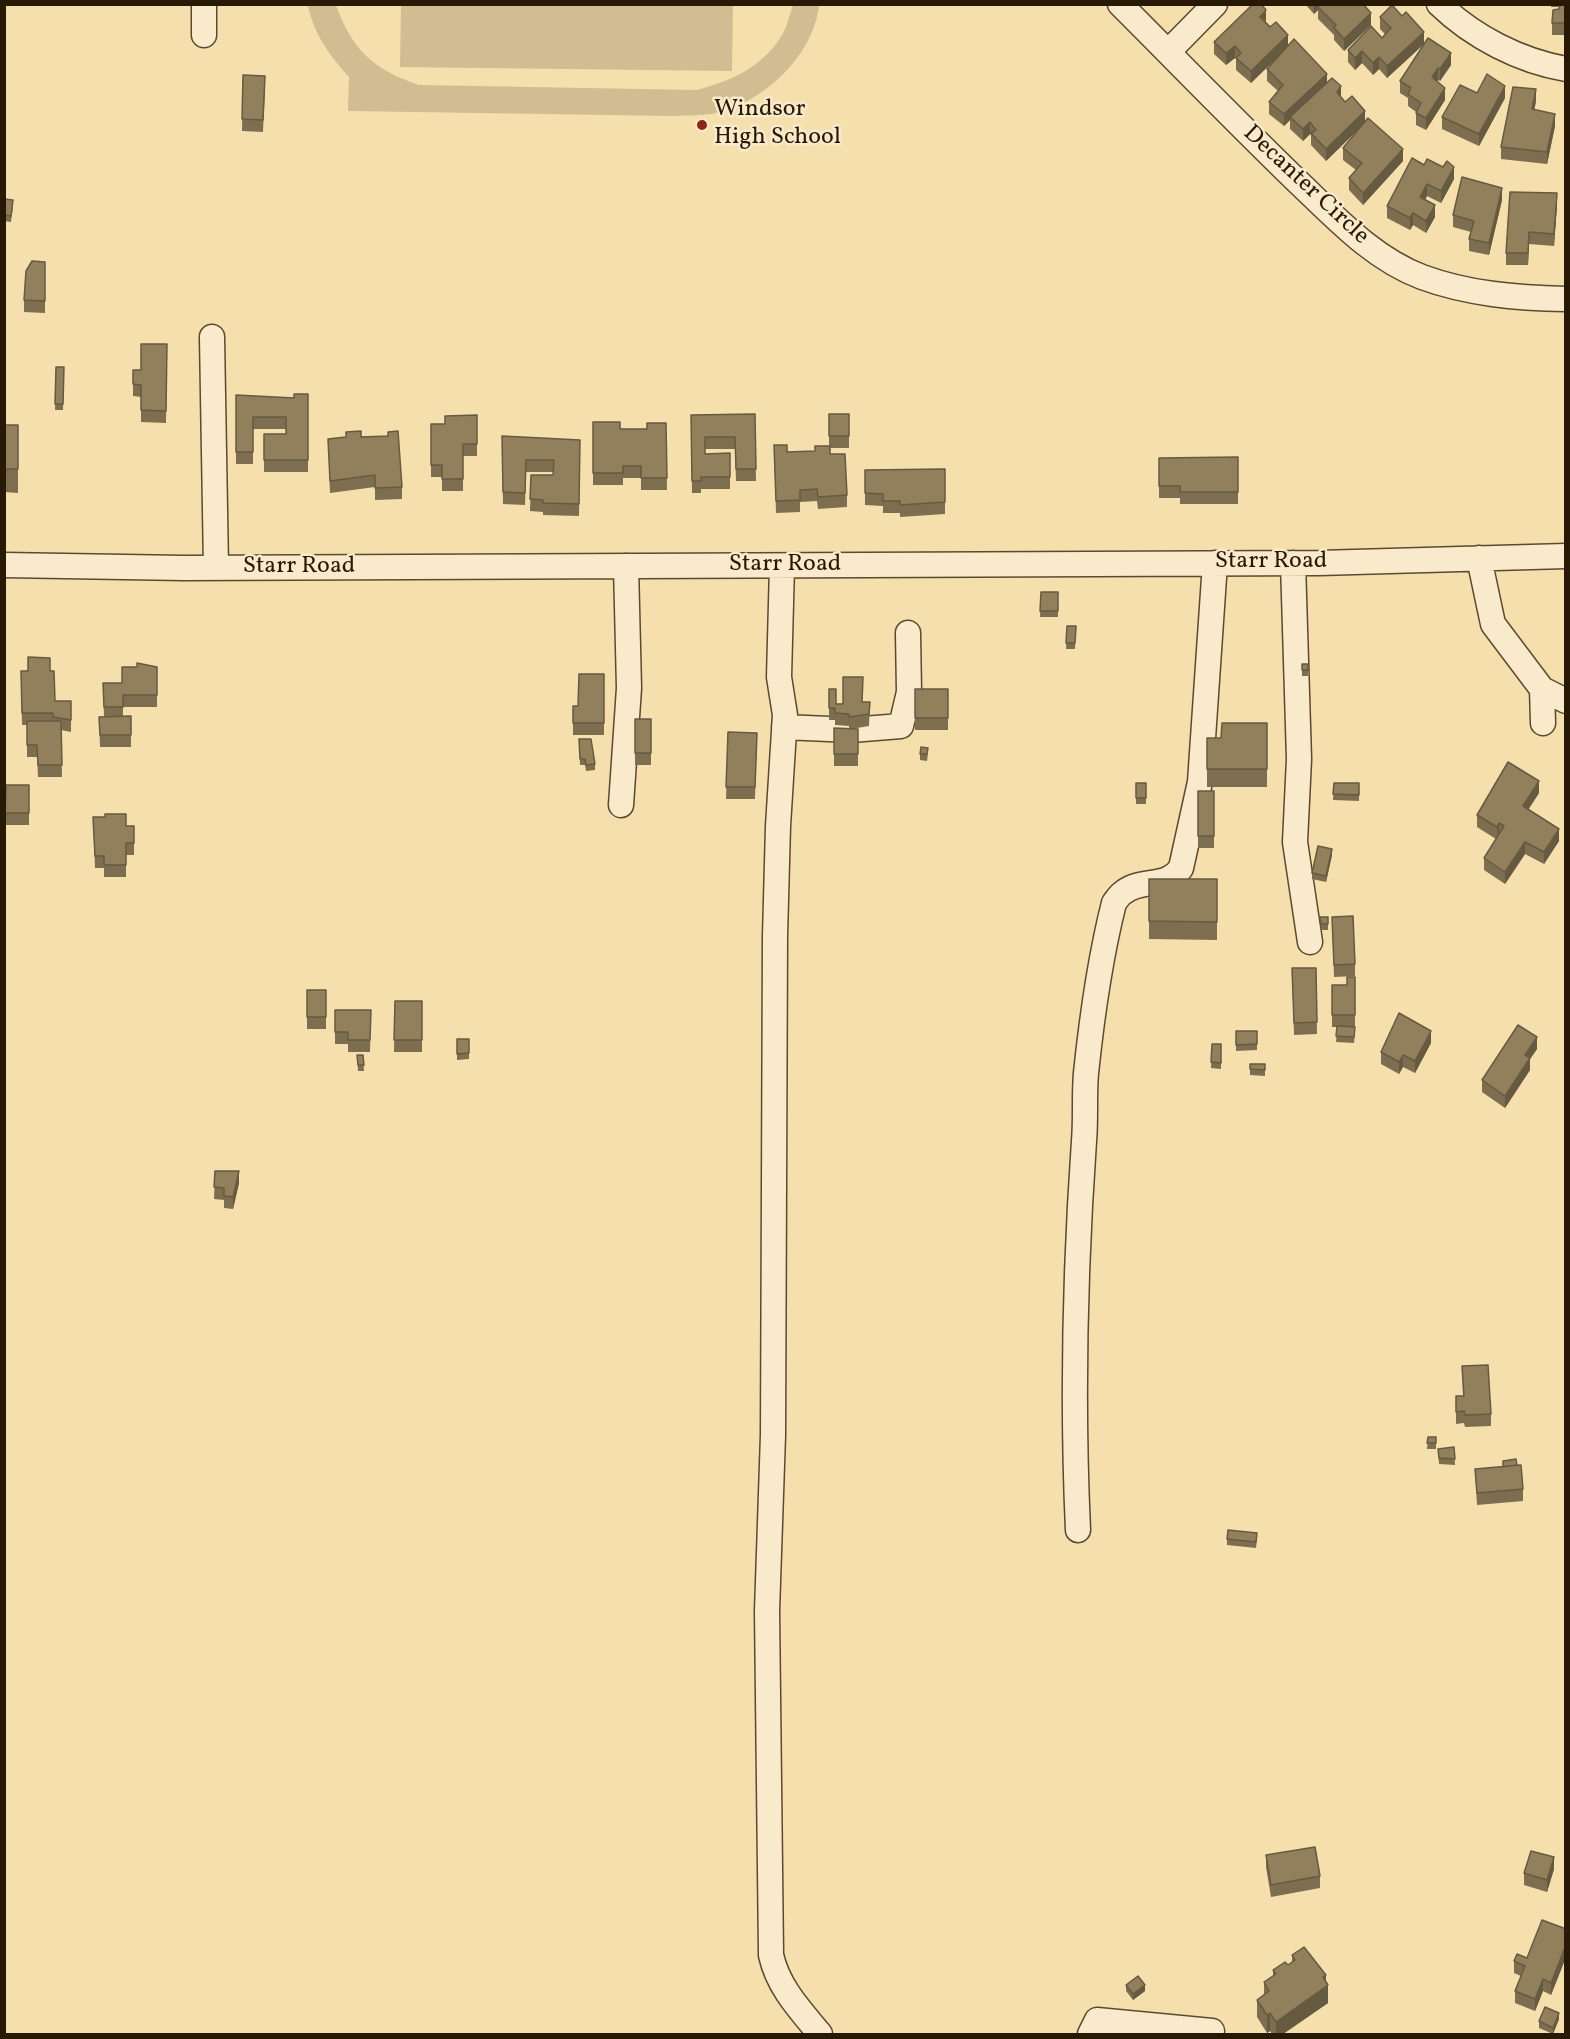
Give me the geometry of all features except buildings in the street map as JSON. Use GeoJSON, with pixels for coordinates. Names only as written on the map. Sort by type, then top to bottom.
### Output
{"type":"FeatureCollection","features":[{"type":"Feature","properties":{"kind":"street"},"geometry":{"type":"LineString","coordinates":[[204,4],[204,35]]}},
{"type":"Feature","properties":{"kind":"street","name":"Decanter Circle"},"geometry":{"type":"LineString","coordinates":[[1120,4],[1256,141],[1364,244],[1421,276],[1469,290],[1523,298],[1566,298]]}},
{"type":"Feature","properties":{"kind":"street"},"geometry":{"type":"LineString","coordinates":[[1168,52],[1215,4]]}},
{"type":"Feature","properties":{"kind":"street"},"geometry":{"type":"LineString","coordinates":[[1440,4],[1506,51],[1546,66],[1566,69]]}},
{"type":"Feature","properties":{"kind":"street"},"geometry":{"type":"LineString","coordinates":[[212,337],[216,568]]}},
{"type":"Feature","properties":{"kind":"street","name":"Starr Road"},"geometry":{"type":"LineString","coordinates":[[4,565],[216,568],[782,566],[1293,563],[1566,556]]}},
{"type":"Feature","properties":{"kind":"street"},"geometry":{"type":"LineString","coordinates":[[1479,558],[1493,624],[1542,689],[1566,701]]}},
{"type":"Feature","properties":{"kind":"street"},"geometry":{"type":"LineString","coordinates":[[1078,1530],[1075,1459],[1079,1188],[1084,1141],[1086,1075],[1096,999],[1113,903],[1124,891],[1167,880],[1175,876],[1181,868],[1200,782],[1215,563]]}},
{"type":"Feature","properties":{"kind":"street"},"geometry":{"type":"LineString","coordinates":[[1293,563],[1299,759],[1295,842],[1310,942]]}},
{"type":"Feature","properties":{"kind":"street"},"geometry":{"type":"LineString","coordinates":[[621,805],[628,688],[626,566]]}},
{"type":"Feature","properties":{"kind":"street"},"geometry":{"type":"LineString","coordinates":[[782,566],[779,677],[784,727],[775,936],[773,1389],[767,1611],[772,1870],[771,1955],[775,1971],[791,1998],[820,2034]]}},
{"type":"Feature","properties":{"kind":"street"},"geometry":{"type":"LineString","coordinates":[[784,727],[851,730],[900,726],[909,692],[908,633]]}},
{"type":"Feature","properties":{"kind":"street"},"geometry":{"type":"LineString","coordinates":[[1542,689],[1543,723]]}},
{"type":"Feature","properties":{"kind":"street"},"geometry":{"type":"LineString","coordinates":[[1090,2034],[1097,2020],[1212,2031]]}},
{"type":"Feature","properties":{"kind":"shaded area"},"geometry":{"type":"Polygon","coordinates":[[[308,5],[336,5],[349,34],[367,56],[389,72],[419,85],[697,90],[734,77],[756,64],[784,32],[793,5],[819,5],[808,41],[784,74],[768,87],[752,99],[716,113],[674,116],[348,111],[349,77],[323,44],[308,5]]]}},
{"type":"Feature","properties":{"kind":"shaded area"},"geometry":{"type":"Polygon","coordinates":[[[401,5],[733,5],[732,71],[400,67],[401,5]]]}},
{"type":"Feature","properties":{"kind":"place","name":"Windsor High School"},"geometry":{"type":"Point","coordinates":[702,125]}}]}
